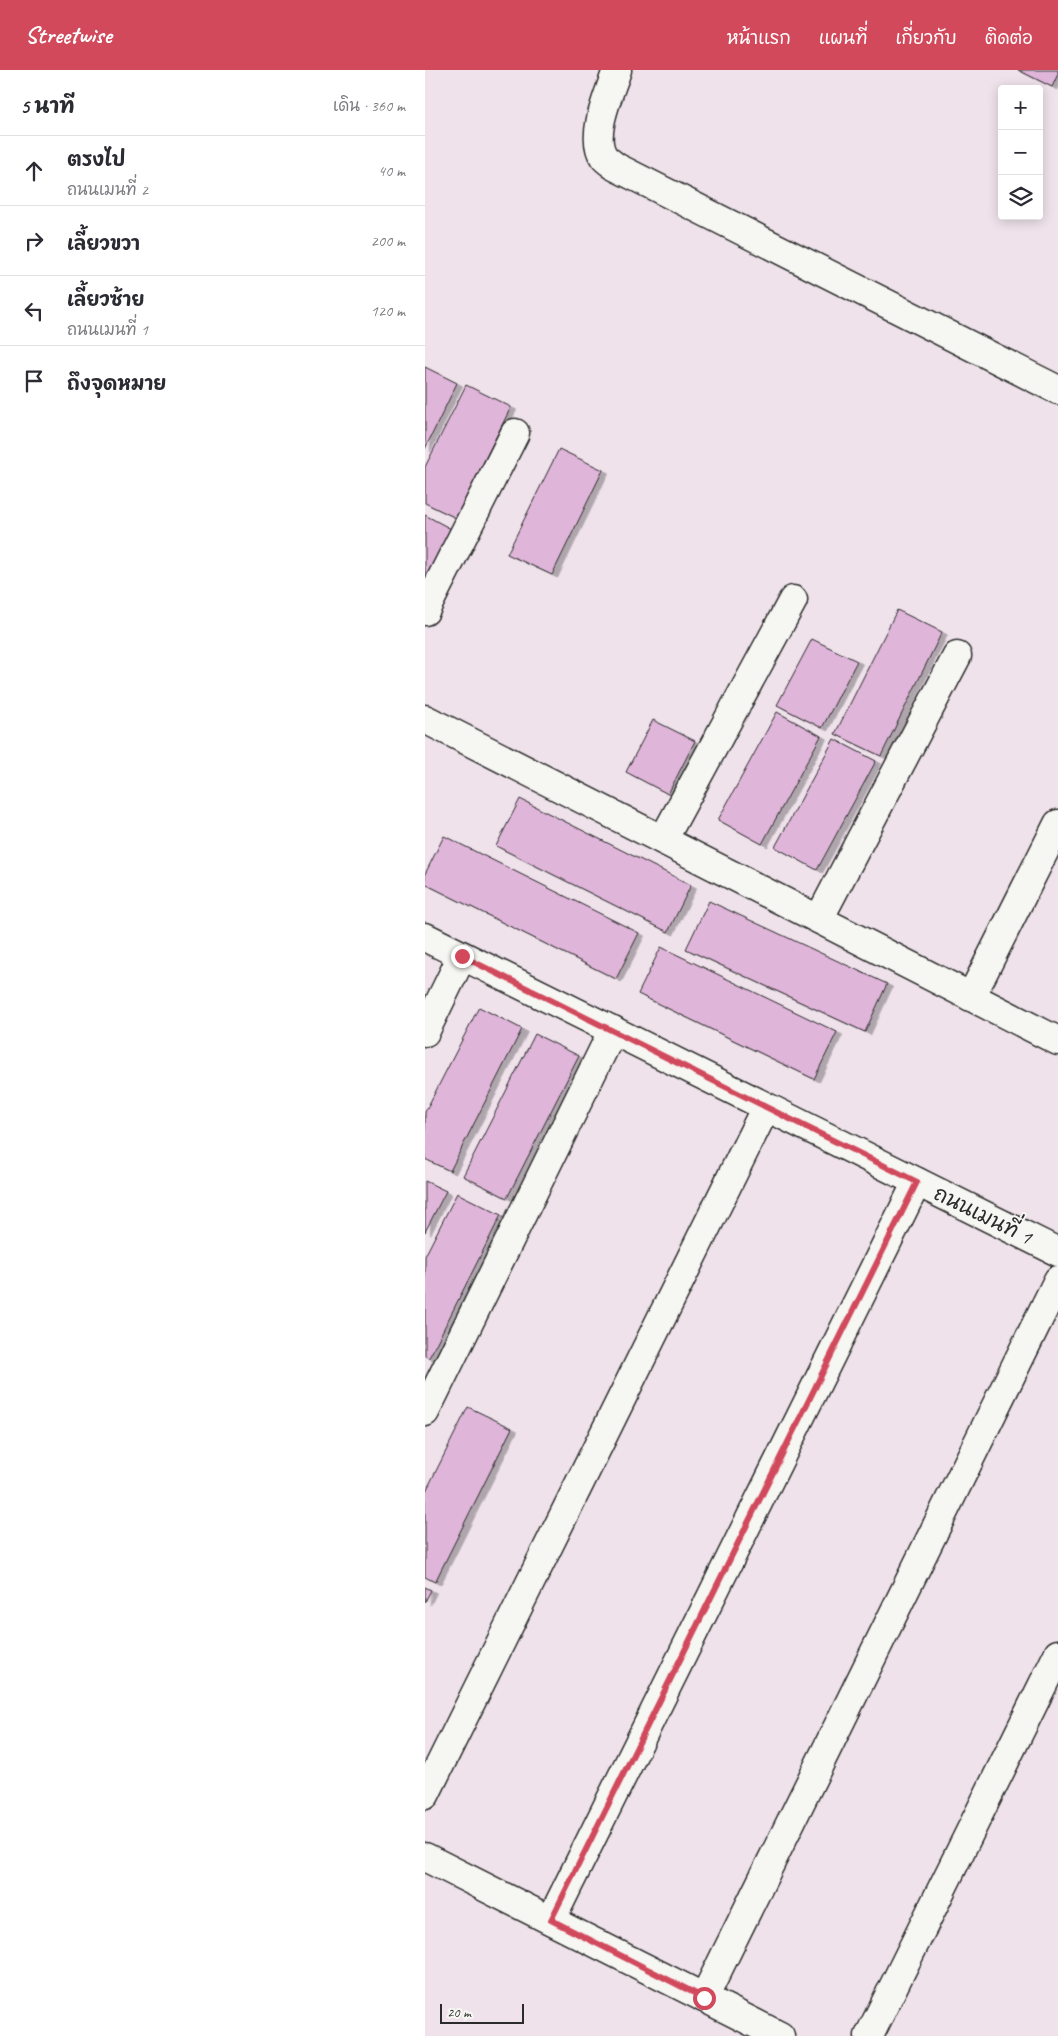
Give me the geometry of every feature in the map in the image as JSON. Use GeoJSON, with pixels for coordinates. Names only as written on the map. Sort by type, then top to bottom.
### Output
{"type":"FeatureCollection","features":[{"type":"Feature","properties":{"kind":"street"},"geometry":{"type":"LineString","coordinates":[[617,70],[600,122],[598,140],[604,157],[616,168],[1058,390]]}},
{"type":"Feature","properties":{"kind":"street"},"geometry":{"type":"LineString","coordinates":[[425,611],[515,433]]}},
{"type":"Feature","properties":{"kind":"street"},"geometry":{"type":"LineString","coordinates":[[663,840],[793,600]]}},
{"type":"Feature","properties":{"kind":"street"},"geometry":{"type":"LineString","coordinates":[[819,919],[957,656]]}},
{"type":"Feature","properties":{"kind":"street"},"geometry":{"type":"LineString","coordinates":[[425,719],[1058,1041]]}},
{"type":"Feature","properties":{"kind":"street"},"geometry":{"type":"LineString","coordinates":[[971,997],[1058,824]]}},
{"type":"Feature","properties":{"kind":"street","name":"ถนนเมนที่ 1"},"geometry":{"type":"LineString","coordinates":[[425,937],[1058,1252]]}},
{"type":"Feature","properties":{"kind":"street"},"geometry":{"type":"LineString","coordinates":[[425,1032],[462,956]]}},
{"type":"Feature","properties":{"kind":"street"},"geometry":{"type":"LineString","coordinates":[[425,1412],[613,1030]]}},
{"type":"Feature","properties":{"kind":"street"},"geometry":{"type":"LineString","coordinates":[[425,1796],[766,1107]]}},
{"type":"Feature","properties":{"kind":"street"},"geometry":{"type":"LineString","coordinates":[[551,1920],[917,1182]]}},
{"type":"Feature","properties":{"kind":"street"},"geometry":{"type":"LineString","coordinates":[[704,1998],[1058,1280]]}},
{"type":"Feature","properties":{"kind":"street"},"geometry":{"type":"LineString","coordinates":[[869,2036],[1058,1654]]}},
{"type":"Feature","properties":{"kind":"street"},"geometry":{"type":"LineString","coordinates":[[425,1857],[780,2036]]}},
{"type":"Feature","properties":{"kind":"building"},"geometry":{"type":"Polygon","coordinates":[[[1018,70],[1058,70],[1058,74],[1052,87],[1018,70]]]}},
{"type":"Feature","properties":{"kind":"building"},"geometry":{"type":"Polygon","coordinates":[[[425,367],[457,383],[425,449],[425,367]]]}},
{"type":"Feature","properties":{"kind":"building"},"geometry":{"type":"Polygon","coordinates":[[[466,385],[511,407],[456,518],[425,503],[425,467],[466,385]]]}},
{"type":"Feature","properties":{"kind":"building"},"geometry":{"type":"Polygon","coordinates":[[[559,449],[603,470],[552,575],[507,554],[559,449]]]}},
{"type":"Feature","properties":{"kind":"building"},"geometry":{"type":"Polygon","coordinates":[[[425,515],[451,529],[425,579],[425,515]]]}},
{"type":"Feature","properties":{"kind":"building"},"geometry":{"type":"Polygon","coordinates":[[[897,610],[942,632],[881,756],[835,734],[897,610]]]}},
{"type":"Feature","properties":{"kind":"building"},"geometry":{"type":"Polygon","coordinates":[[[812,639],[857,661],[822,728],[777,705],[812,639]]]}},
{"type":"Feature","properties":{"kind":"building"},"geometry":{"type":"Polygon","coordinates":[[[777,712],[821,736],[762,844],[718,820],[777,712]]]}},
{"type":"Feature","properties":{"kind":"building"},"geometry":{"type":"Polygon","coordinates":[[[653,720],[695,741],[668,794],[626,772],[653,720]]]}},
{"type":"Feature","properties":{"kind":"building"},"geometry":{"type":"Polygon","coordinates":[[[834,739],[876,761],[817,870],[775,847],[834,739]]]}},
{"type":"Feature","properties":{"kind":"building"},"geometry":{"type":"Polygon","coordinates":[[[520,799],[691,885],[668,932],[496,846],[520,799]]]}},
{"type":"Feature","properties":{"kind":"building"},"geometry":{"type":"Polygon","coordinates":[[[444,836],[639,933],[616,979],[425,884],[425,874],[444,836]]]}},
{"type":"Feature","properties":{"kind":"building"},"geometry":{"type":"Polygon","coordinates":[[[709,901],[887,984],[865,1032],[686,949],[709,901]]]}},
{"type":"Feature","properties":{"kind":"building"},"geometry":{"type":"Polygon","coordinates":[[[661,947],[837,1032],[814,1079],[638,994],[661,947]]]}},
{"type":"Feature","properties":{"kind":"building"},"geometry":{"type":"Polygon","coordinates":[[[479,1007],[522,1029],[450,1171],[425,1159],[425,1112],[479,1007]]]}},
{"type":"Feature","properties":{"kind":"building"},"geometry":{"type":"Polygon","coordinates":[[[535,1034],[579,1056],[507,1198],[463,1176],[535,1034]]]}},
{"type":"Feature","properties":{"kind":"building"},"geometry":{"type":"Polygon","coordinates":[[[425,1181],[446,1191],[425,1232],[425,1181]]]}},
{"type":"Feature","properties":{"kind":"building"},"geometry":{"type":"Polygon","coordinates":[[[457,1193],[501,1215],[429,1358],[425,1356],[425,1256],[457,1193]]]}},
{"type":"Feature","properties":{"kind":"building"},"geometry":{"type":"Polygon","coordinates":[[[468,1407],[512,1428],[435,1582],[425,1577],[425,1493],[468,1407]]]}},
{"type":"Feature","properties":{"kind":"building"},"geometry":{"type":"Polygon","coordinates":[[[425,1587],[431,1590],[425,1602],[425,1587]]]}},
{"type":"Feature","properties":{"kind":"route"},"geometry":{"type":"LineString","coordinates":[[462,956],[917,1182],[551,1920],[704,1998]]}}]}
